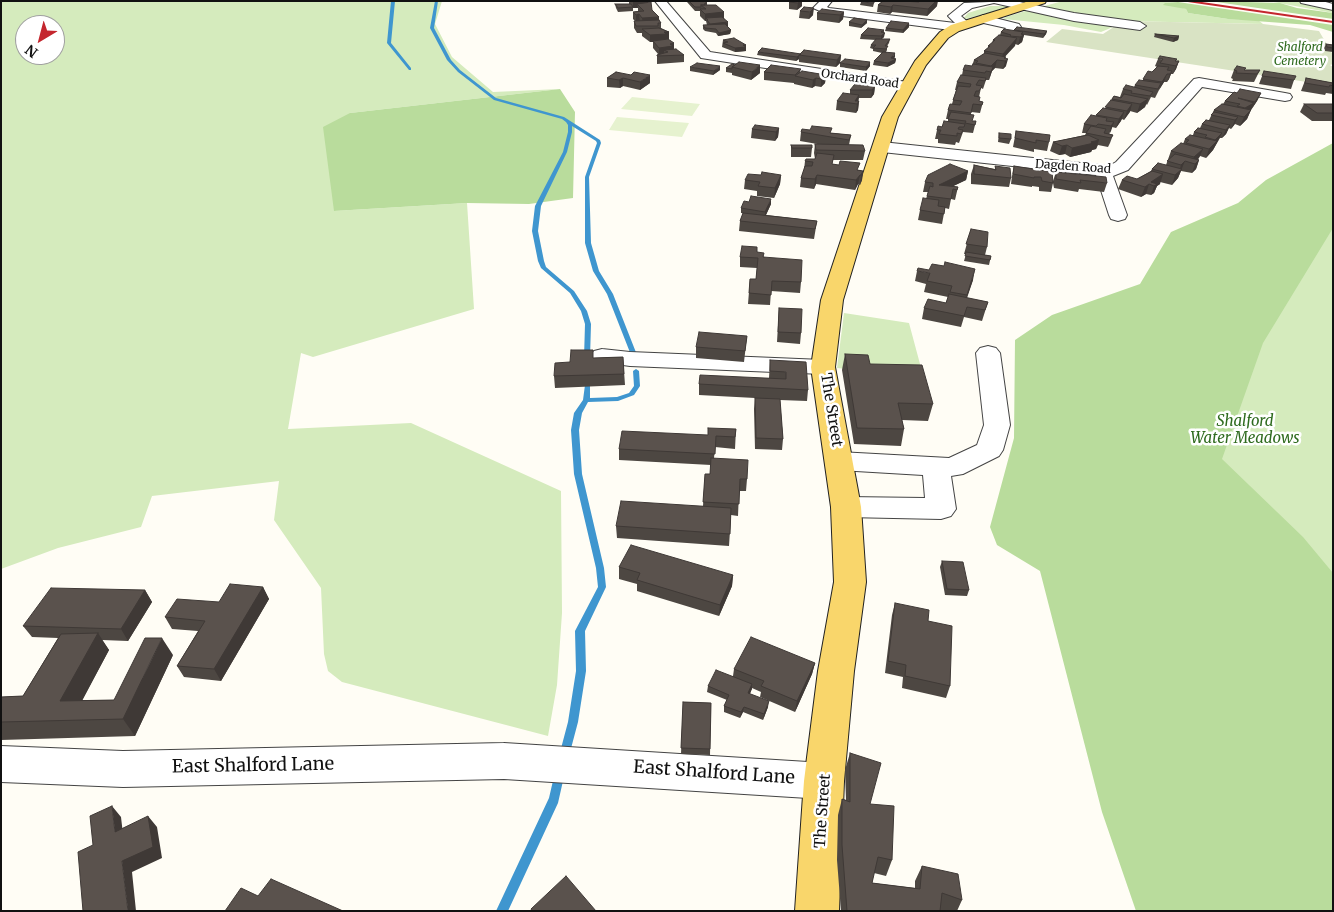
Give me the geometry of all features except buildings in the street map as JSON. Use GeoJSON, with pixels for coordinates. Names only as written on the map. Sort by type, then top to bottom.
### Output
{"type":"FeatureCollection","features":[{"type":"Feature","properties":{"kind":"main road","name":"The Street"},"geometry":{"type":"LineString","coordinates":[[817,911],[824,781],[836,671],[850,582],[846,507],[824,366],[832,300],[892,112],[920,64],[944,35],[961,25],[1041,1]]}},
{"type":"Feature","properties":{"kind":"street","name":"Orchard Road"},"geometry":{"type":"LineString","coordinates":[[660,1],[706,55],[907,86]]}},
{"type":"Feature","properties":{"kind":"street"},"geometry":{"type":"LineString","coordinates":[[827,1],[819,8],[827,11],[961,25]]}},
{"type":"Feature","properties":{"kind":"street"},"geometry":{"type":"LineString","coordinates":[[961,25],[954,16],[962,8],[989,1]]}},
{"type":"Feature","properties":{"kind":"street"},"geometry":{"type":"LineString","coordinates":[[998,1],[1065,15],[1140,26]]}},
{"type":"Feature","properties":{"kind":"street"},"geometry":{"type":"LineString","coordinates":[[1305,1],[1333,7]]}},
{"type":"Feature","properties":{"kind":"street"},"geometry":{"type":"LineString","coordinates":[[983,19],[1012,29],[1031,29]]}},
{"type":"Feature","properties":{"kind":"street","name":"Dagden Road"},"geometry":{"type":"LineString","coordinates":[[882,147],[1111,171],[1122,166],[1198,82],[1285,97]]}},
{"type":"Feature","properties":{"kind":"street"},"geometry":{"type":"LineString","coordinates":[[1104,171],[1118,215]]}},
{"type":"Feature","properties":{"kind":"street"},"geometry":{"type":"LineString","coordinates":[[839,461],[953,467],[989,450],[997,425],[988,352]]}},
{"type":"Feature","properties":{"kind":"street"},"geometry":{"type":"LineString","coordinates":[[602,356],[630,359],[824,366]]}},
{"type":"Feature","properties":{"kind":"street"},"geometry":{"type":"LineString","coordinates":[[846,507],[941,509],[936,466]]}},
{"type":"Feature","properties":{"kind":"street","name":"East Shalford Lane"},"geometry":{"type":"LineString","coordinates":[[1,764],[122,769],[504,761],[824,781]]}},
{"type":"Feature","properties":{"kind":"green space"},"geometry":{"type":"Polygon","coordinates":[[[1,1],[442,1],[435,24],[452,57],[493,92],[560,89],[350,113],[334,211],[467,203],[474,309],[313,357],[301,353],[288,429],[411,423],[561,491],[562,613],[557,685],[548,736],[342,682],[328,671],[324,654],[321,588],[274,520],[279,481],[152,496],[141,527],[58,548],[1,569],[1,1]]]}},
{"type":"Feature","properties":{"kind":"green space"},"geometry":{"type":"Polygon","coordinates":[[[1063,1],[1172,1],[1178,2],[1165,3],[1186,9],[1188,13],[1228,19],[1258,20],[1263,24],[1123,21],[1037,8],[1063,1]]]}},
{"type":"Feature","properties":{"kind":"green space"},"geometry":{"type":"Polygon","coordinates":[[[1210,1],[1280,3],[1297,8],[1333,13],[1333,19],[1210,1]]]}},
{"type":"Feature","properties":{"kind":"green space"},"geometry":{"type":"Polygon","coordinates":[[[1268,1],[1300,1],[1333,8],[1333,13],[1268,1]]]}},
{"type":"Feature","properties":{"kind":"green space"},"geometry":{"type":"Polygon","coordinates":[[[1178,2],[1333,25],[1333,32],[1310,25],[1228,19],[1188,13],[1186,9],[1163,5],[1165,3],[1178,2]]]}},
{"type":"Feature","properties":{"kind":"green space"},"geometry":{"type":"Polygon","coordinates":[[[990,6],[1014,6],[962,20],[968,13],[990,6]]]}},
{"type":"Feature","properties":{"kind":"green space"},"geometry":{"type":"Polygon","coordinates":[[[1032,9],[1120,24],[1101,32],[1064,25],[1003,19],[1032,9]]]}},
{"type":"Feature","properties":{"kind":"green space","name":"Shalford Cemetery"},"geometry":{"type":"Polygon","coordinates":[[[1123,21],[1263,24],[1319,31],[1333,55],[1333,64],[1330,65],[1333,67],[1333,86],[1046,42],[1062,29],[1103,34],[1123,21]]]}},
{"type":"Feature","properties":{"kind":"green space"},"geometry":{"type":"Polygon","coordinates":[[[560,89],[575,112],[573,198],[529,204],[467,203],[334,211],[323,127],[350,113],[560,89]]]}},
{"type":"Feature","properties":{"kind":"green space"},"geometry":{"type":"Polygon","coordinates":[[[632,97],[700,104],[692,116],[621,109],[632,97]]]}},
{"type":"Feature","properties":{"kind":"green space"},"geometry":{"type":"Polygon","coordinates":[[[617,117],[689,123],[682,137],[609,130],[617,117]]]}},
{"type":"Feature","properties":{"kind":"green space"},"geometry":{"type":"Polygon","coordinates":[[[1333,143],[1333,228],[1263,343],[1222,459],[1303,537],[1333,573],[1333,911],[1136,911],[1102,812],[1040,571],[997,545],[990,527],[1014,438],[1015,340],[1052,315],[1140,284],[1171,232],[1238,203],[1266,180],[1333,143]]]}},
{"type":"Feature","properties":{"kind":"green space","name":"Shalford Water Meadows"},"geometry":{"type":"Polygon","coordinates":[[[1333,166],[1333,819],[1163,374],[1333,166]]]}},
{"type":"Feature","properties":{"kind":"green space"},"geometry":{"type":"Polygon","coordinates":[[[844,313],[909,323],[920,364],[918,381],[837,368],[844,313]]]}},
{"type":"Feature","properties":{"kind":"waterway"},"geometry":{"type":"LineString","coordinates":[[393,1],[389,43],[410,69]]}},
{"type":"Feature","properties":{"kind":"waterway"},"geometry":{"type":"LineString","coordinates":[[437,1],[432,28],[449,60],[459,71],[495,99],[567,121]]}},
{"type":"Feature","properties":{"kind":"waterway"},"geometry":{"type":"LineString","coordinates":[[567,121],[598,140],[599,143],[587,177],[588,243],[596,271],[610,294],[634,355]]}},
{"type":"Feature","properties":{"kind":"waterway"},"geometry":{"type":"LineString","coordinates":[[567,121],[570,125],[570,132],[565,152],[538,206],[535,231],[544,268],[572,292],[584,311],[588,324],[587,358]]}},
{"type":"Feature","properties":{"kind":"waterway"},"geometry":{"type":"LineString","coordinates":[[586,400],[618,399],[632,394],[637,386],[636,371]]}},
{"type":"Feature","properties":{"kind":"waterway"},"geometry":{"type":"LineString","coordinates":[[586,400],[587,386]]}},
{"type":"Feature","properties":{"kind":"waterway"},"geometry":{"type":"LineString","coordinates":[[564,756],[573,722],[581,671],[580,631],[602,587],[600,568],[578,474],[575,430],[578,413],[586,400]]}},
{"type":"Feature","properties":{"kind":"waterway"},"geometry":{"type":"LineString","coordinates":[[502,911],[554,799],[560,772]]}},
{"type":"Feature","properties":{"kind":"railway"},"geometry":{"type":"LineString","coordinates":[[1188,1],[1333,22]]}}]}
